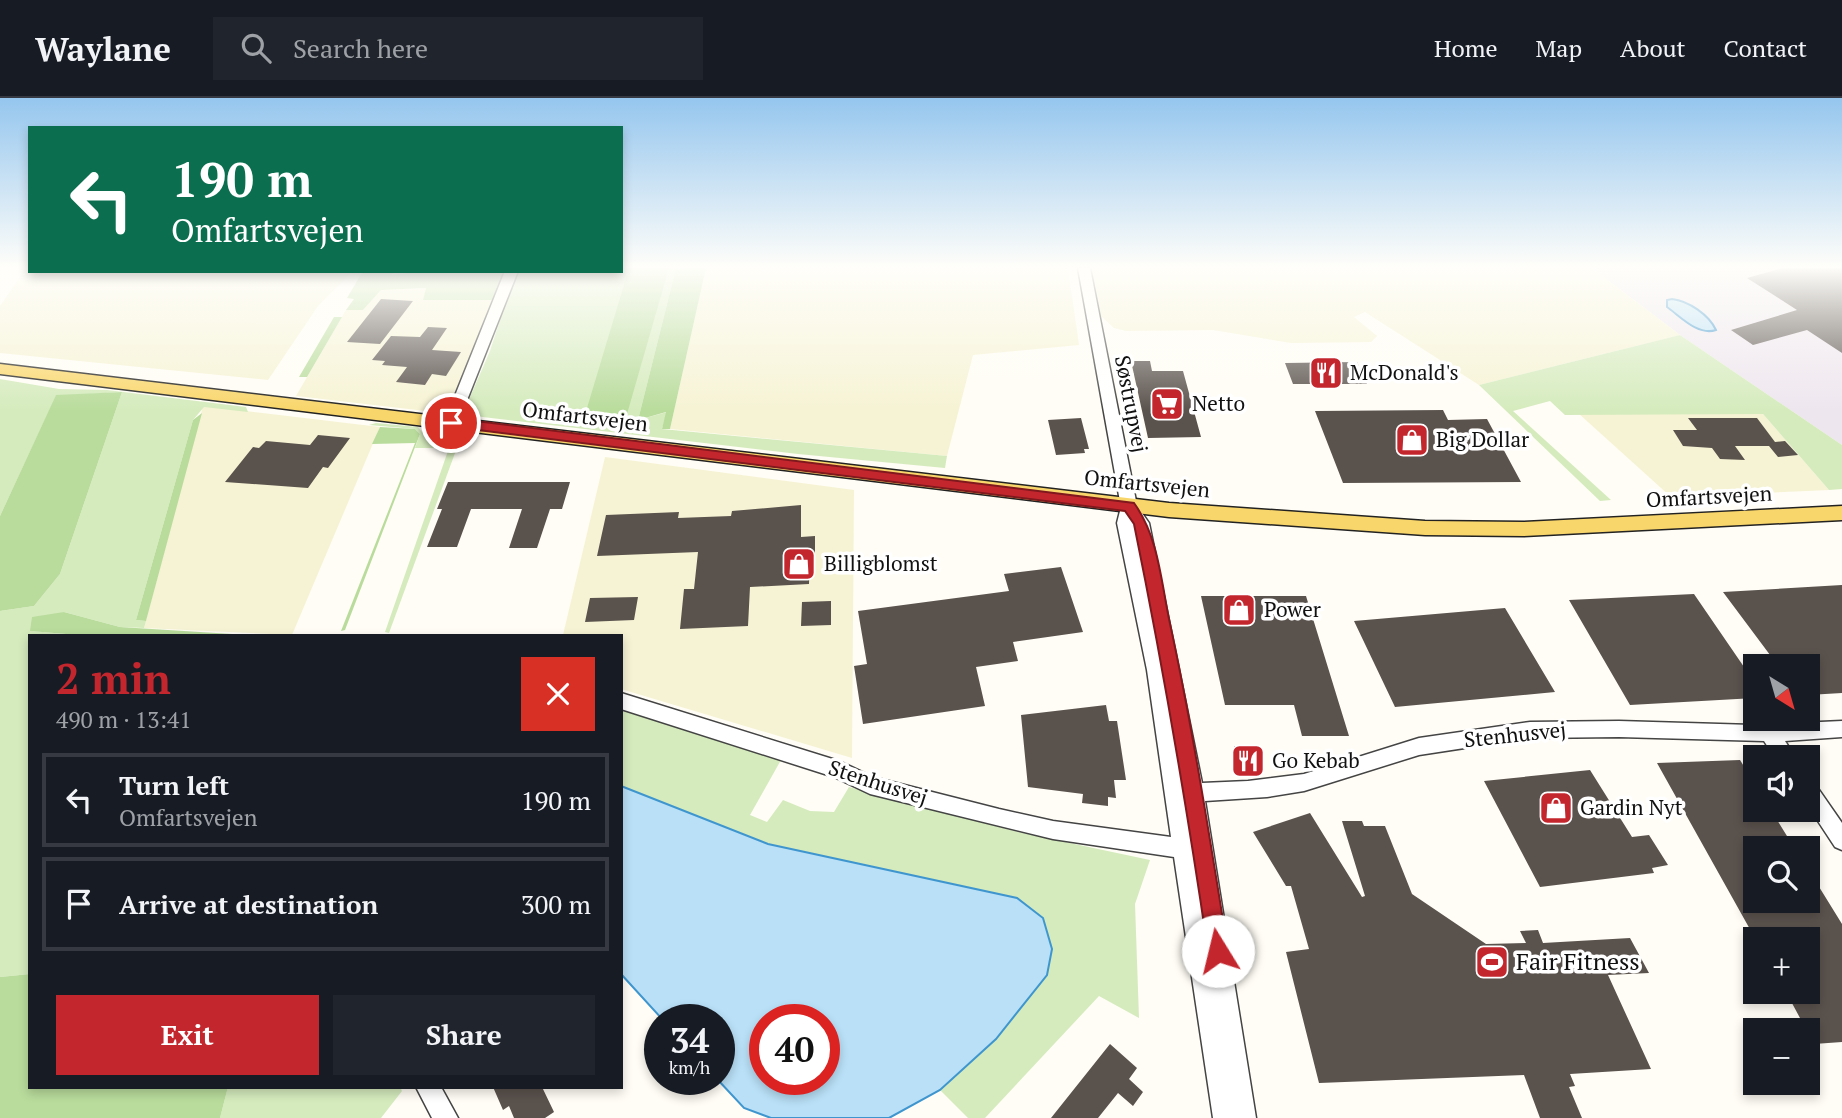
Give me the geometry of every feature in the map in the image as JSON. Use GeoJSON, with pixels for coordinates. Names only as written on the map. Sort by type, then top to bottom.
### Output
{"type":"FeatureCollection","features":[{"type":"Feature","properties":{"kind":"main road","name":"Omfartsvejen"},"geometry":{"type":"LineString","coordinates":[[0,369],[1129,507],[1350,524],[1499,529],[1842,513]]}},
{"type":"Feature","properties":{"kind":"street"},"geometry":{"type":"LineString","coordinates":[[451,423],[494,316]]}},
{"type":"Feature","properties":{"kind":"street","name":"Søstrupvej"},"geometry":{"type":"LineString","coordinates":[[1093,316],[1129,507]]}},
{"type":"Feature","properties":{"kind":"street"},"geometry":{"type":"LineString","coordinates":[[1129,507],[1125,523],[1184,792],[1225,1118]]}},
{"type":"Feature","properties":{"kind":"street","name":"Stenhusvej"},"geometry":{"type":"LineString","coordinates":[[623,702],[839,770],[870,785],[1053,830],[1192,850]]}},
{"type":"Feature","properties":{"kind":"street","name":"Stenhusvej"},"geometry":{"type":"LineString","coordinates":[[1184,792],[1308,781],[1399,752],[1522,731],[1580,728],[1770,735],[1842,729]]}},
{"type":"Feature","properties":{"kind":"street"},"geometry":{"type":"LineString","coordinates":[[1770,735],[1777,745]]}},
{"type":"Feature","properties":{"kind":"street"},"geometry":{"type":"LineString","coordinates":[[1820,808],[1842,841]]}},
{"type":"Feature","properties":{"kind":"street"},"geometry":{"type":"LineString","coordinates":[[1192,850],[1244,1118]]}},
{"type":"Feature","properties":{"kind":"street"},"geometry":{"type":"LineString","coordinates":[[429,1089],[446,1118]]}},
{"type":"Feature","properties":{"kind":"shaded area"},"geometry":{"type":"Polygon","coordinates":[[[0,316],[312,316],[268,380],[0,353],[0,316]]]}},
{"type":"Feature","properties":{"kind":"shaded area"},"geometry":{"type":"Polygon","coordinates":[[[343,316],[489,316],[450,410],[443,413],[296,396],[343,316]]]}},
{"type":"Feature","properties":{"kind":"shaded area"},"geometry":{"type":"Polygon","coordinates":[[[695,316],[1075,316],[1079,345],[973,355],[947,456],[670,429],[695,316]]]}},
{"type":"Feature","properties":{"kind":"shaded area"},"geometry":{"type":"Polygon","coordinates":[[[1101,316],[1357,316],[1354,317],[1377,336],[1371,342],[1291,343],[1213,330],[1126,331],[1114,328],[1101,316]]]}},
{"type":"Feature","properties":{"kind":"shaded area"},"geometry":{"type":"Polygon","coordinates":[[[1371,316],[1655,316],[1680,335],[1479,385],[1371,316]]]}},
{"type":"Feature","properties":{"kind":"shaded area"},"geometry":{"type":"Polygon","coordinates":[[[1655,316],[1842,316],[1842,445],[1655,316]]]}},
{"type":"Feature","properties":{"kind":"shaded area"},"geometry":{"type":"Polygon","coordinates":[[[203,406],[380,427],[292,634],[144,628],[203,406]]]}},
{"type":"Feature","properties":{"kind":"shaded area"},"geometry":{"type":"Polygon","coordinates":[[[1578,413],[1763,414],[1829,490],[1671,497],[1578,413]]]}},
{"type":"Feature","properties":{"kind":"shaded area","name":"Billigblomst"},"geometry":{"type":"Polygon","coordinates":[[[605,457],[854,490],[852,758],[623,690],[623,634],[563,634],[605,457]]]}},
{"type":"Feature","properties":{"kind":"green space"},"geometry":{"type":"Polygon","coordinates":[[[502,316],[664,316],[638,420],[667,412],[662,429],[947,456],[945,468],[798,454],[466,415],[462,404],[467,404],[490,351],[502,316]]]}},
{"type":"Feature","properties":{"kind":"green space"},"geometry":{"type":"Polygon","coordinates":[[[615,316],[655,316],[625,421],[584,418],[615,316]]]}},
{"type":"Feature","properties":{"kind":"green space"},"geometry":{"type":"Polygon","coordinates":[[[664,316],[695,316],[670,429],[662,429],[666,412],[638,420],[664,316]]]}},
{"type":"Feature","properties":{"kind":"green space"},"geometry":{"type":"Polygon","coordinates":[[[334,317],[342,317],[307,377],[299,377],[334,317]]]}},
{"type":"Feature","properties":{"kind":"green space"},"geometry":{"type":"Polygon","coordinates":[[[1680,335],[1842,445],[1842,489],[1829,490],[1763,414],[1565,415],[1550,401],[1513,411],[1611,500],[1600,501],[1479,385],[1680,335]]]}},
{"type":"Feature","properties":{"kind":"green space"},"geometry":{"type":"Polygon","coordinates":[[[0,379],[59,389],[107,390],[246,407],[248,412],[204,407],[193,420],[136,620],[146,621],[144,628],[120,627],[64,612],[31,631],[66,634],[28,634],[28,974],[0,977],[0,611],[34,606],[60,574],[122,392],[56,396],[0,516],[0,379]]]}},
{"type":"Feature","properties":{"kind":"green space"},"geometry":{"type":"Polygon","coordinates":[[[122,392],[60,574],[34,606],[0,611],[0,516],[56,395],[122,392]]]}},
{"type":"Feature","properties":{"kind":"green space"},"geometry":{"type":"Polygon","coordinates":[[[202,413],[146,621],[136,620],[193,420],[202,413]]]}},
{"type":"Feature","properties":{"kind":"green space"},"geometry":{"type":"Polygon","coordinates":[[[376,423],[418,427],[422,432],[427,429],[462,434],[389,633],[385,632],[449,448],[415,448],[420,434],[415,429],[369,425],[376,423]]]}},
{"type":"Feature","properties":{"kind":"green space"},"geometry":{"type":"Polygon","coordinates":[[[380,427],[415,429],[420,434],[345,630],[341,631],[415,443],[372,444],[380,427]]]}},
{"type":"Feature","properties":{"kind":"green space"},"geometry":{"type":"Polygon","coordinates":[[[64,612],[120,627],[232,634],[66,634],[30,631],[32,617],[64,612]]]}},
{"type":"Feature","properties":{"kind":"green space"},"geometry":{"type":"Polygon","coordinates":[[[623,711],[766,750],[781,760],[750,815],[767,822],[783,800],[810,811],[834,812],[849,787],[1018,832],[1150,860],[1135,904],[1139,1018],[1099,996],[985,1118],[968,1118],[940,1090],[996,1039],[1016,898],[768,844],[623,787],[623,711]]]}},
{"type":"Feature","properties":{"kind":"green space"},"geometry":{"type":"Polygon","coordinates":[[[28,974],[28,1089],[227,1089],[220,1118],[0,1118],[0,977],[28,974]]]}},
{"type":"Feature","properties":{"kind":"green space"},"geometry":{"type":"Polygon","coordinates":[[[227,1089],[402,1091],[381,1118],[220,1118],[227,1089]]]}},
{"type":"Feature","properties":{"kind":"water"},"geometry":{"type":"Polygon","coordinates":[[[1678,316],[1705,316],[1716,330],[1696,328],[1678,316]]]}},
{"type":"Feature","properties":{"kind":"water"},"geometry":{"type":"Polygon","coordinates":[[[623,787],[768,844],[1017,898],[1043,918],[1052,949],[1047,975],[996,1039],[940,1090],[889,1118],[771,1118],[744,1108],[732,1095],[735,1095],[735,1004],[648,1004],[623,976],[623,787]]]}},
{"type":"Feature","properties":{"kind":"building"},"geometry":{"type":"Polygon","coordinates":[[[368,316],[402,316],[380,344],[347,342],[368,316]]]}},
{"type":"Feature","properties":{"kind":"building"},"geometry":{"type":"Polygon","coordinates":[[[1779,316],[1842,316],[1842,353],[1807,330],[1753,345],[1731,330],[1779,316]]]}},
{"type":"Feature","properties":{"kind":"building"},"geometry":{"type":"Polygon","coordinates":[[[428,327],[447,328],[432,350],[461,352],[446,376],[432,374],[425,385],[396,382],[407,367],[382,365],[385,361],[372,360],[391,336],[420,337],[428,327]]]}},
{"type":"Feature","properties":{"kind":"building","name":"Netto"},"geometry":{"type":"Polygon","coordinates":[[[1131,361],[1150,361],[1152,371],[1183,371],[1201,437],[1148,438],[1131,361]]]}},
{"type":"Feature","properties":{"kind":"building","name":"McDonald's"},"geometry":{"type":"Polygon","coordinates":[[[1357,362],[1367,384],[1293,384],[1285,363],[1357,362]]]}},
{"type":"Feature","properties":{"kind":"building","name":"Big Dollar"},"geometry":{"type":"Polygon","coordinates":[[[1443,410],[1448,420],[1487,419],[1521,482],[1343,483],[1315,411],[1443,410]]]}},
{"type":"Feature","properties":{"kind":"building"},"geometry":{"type":"Polygon","coordinates":[[[1081,418],[1089,449],[1084,449],[1085,453],[1056,455],[1048,420],[1081,418]]]}},
{"type":"Feature","properties":{"kind":"building"},"geometry":{"type":"Polygon","coordinates":[[[1688,418],[1757,418],[1775,442],[1785,441],[1798,455],[1778,457],[1769,446],[1735,446],[1745,460],[1720,459],[1712,448],[1683,446],[1673,430],[1697,430],[1688,418]]]}},
{"type":"Feature","properties":{"kind":"building"},"geometry":{"type":"Polygon","coordinates":[[[318,435],[350,438],[328,468],[323,467],[308,488],[225,482],[253,447],[259,448],[266,441],[310,445],[318,435]]]}},
{"type":"Feature","properties":{"kind":"building"},"geometry":{"type":"Polygon","coordinates":[[[448,482],[570,482],[562,509],[550,509],[537,548],[509,548],[522,509],[471,509],[457,547],[427,547],[442,509],[437,509],[448,482]]]}},
{"type":"Feature","properties":{"kind":"building"},"geometry":{"type":"Polygon","coordinates":[[[801,505],[801,537],[815,536],[815,555],[810,555],[809,584],[750,587],[748,626],[680,629],[684,589],[694,589],[698,552],[597,556],[606,515],[679,512],[678,518],[731,516],[732,511],[801,505]]]}},
{"type":"Feature","properties":{"kind":"building"},"geometry":{"type":"Polygon","coordinates":[[[1061,567],[1083,632],[1013,642],[1018,661],[976,667],[985,706],[863,724],[854,666],[867,664],[858,611],[1009,591],[1004,574],[1061,567]]]}},
{"type":"Feature","properties":{"kind":"building"},"geometry":{"type":"Polygon","coordinates":[[[1842,585],[1842,693],[1820,694],[1820,654],[1769,654],[1723,592],[1842,585]]]}},
{"type":"Feature","properties":{"kind":"building"},"geometry":{"type":"Polygon","coordinates":[[[1694,594],[1743,665],[1743,699],[1630,705],[1569,600],[1694,594]]]}},
{"type":"Feature","properties":{"kind":"building"},"geometry":{"type":"Polygon","coordinates":[[[1201,596],[1306,596],[1349,736],[1302,736],[1294,705],[1225,705],[1201,596]]]}},
{"type":"Feature","properties":{"kind":"building"},"geometry":{"type":"Polygon","coordinates":[[[638,597],[634,620],[585,622],[590,598],[638,597]]]}},
{"type":"Feature","properties":{"kind":"building"},"geometry":{"type":"Polygon","coordinates":[[[831,601],[831,625],[801,626],[802,602],[831,601]]]}},
{"type":"Feature","properties":{"kind":"building"},"geometry":{"type":"Polygon","coordinates":[[[1505,608],[1555,692],[1395,707],[1354,621],[1505,608]]]}},
{"type":"Feature","properties":{"kind":"building"},"geometry":{"type":"Polygon","coordinates":[[[1106,705],[1109,721],[1117,721],[1126,780],[1114,780],[1116,798],[1108,797],[1108,806],[1082,803],[1083,794],[1028,787],[1021,715],[1106,705]]]}},
{"type":"Feature","properties":{"kind":"building"},"geometry":{"type":"Polygon","coordinates":[[[1234,746],[1258,746],[1263,767],[1239,767],[1234,746]]]}},
{"type":"Feature","properties":{"kind":"building"},"geometry":{"type":"Polygon","coordinates":[[[1740,760],[1743,765],[1743,822],[1778,822],[1787,836],[1743,836],[1743,913],[1820,913],[1820,888],[1842,924],[1842,1042],[1820,1044],[1820,1018],[1800,1018],[1792,1004],[1820,1004],[1820,927],[1749,927],[1657,763],[1740,760]]]}},
{"type":"Feature","properties":{"kind":"building","name":"Gardin Nyt"},"geometry":{"type":"Polygon","coordinates":[[[1590,770],[1632,837],[1649,835],[1668,865],[1652,868],[1654,873],[1540,887],[1484,781],[1590,770]]]}},
{"type":"Feature","properties":{"kind":"building"},"geometry":{"type":"Polygon","coordinates":[[[1310,813],[1362,897],[1365,896],[1342,821],[1362,821],[1364,826],[1385,826],[1412,894],[1486,944],[1526,943],[1520,931],[1538,930],[1543,943],[1630,938],[1649,973],[1608,975],[1651,1069],[1570,1074],[1575,1086],[1569,1087],[1582,1118],[1540,1118],[1524,1075],[1319,1083],[1286,952],[1309,949],[1291,886],[1286,886],[1253,832],[1310,813]]]}},
{"type":"Feature","properties":{"kind":"building"},"geometry":{"type":"Polygon","coordinates":[[[1110,1044],[1137,1068],[1129,1079],[1143,1092],[1133,1106],[1118,1093],[1098,1118],[1051,1118],[1110,1044]]]}},
{"type":"Feature","properties":{"kind":"building"},"geometry":{"type":"Polygon","coordinates":[[[494,1089],[543,1089],[554,1112],[545,1118],[514,1118],[509,1106],[503,1110],[494,1089]]]}},
{"type":"Feature","properties":{"kind":"place","name":"McDonald's"},"geometry":{"type":"Point","coordinates":[1326,373]}},
{"type":"Feature","properties":{"kind":"place","name":"Netto"},"geometry":{"type":"Point","coordinates":[1167,404]}},
{"type":"Feature","properties":{"kind":"place","name":"Big Dollar"},"geometry":{"type":"Point","coordinates":[1412,440]}},
{"type":"Feature","properties":{"kind":"place","name":"Billigblomst"},"geometry":{"type":"Point","coordinates":[799,564]}},
{"type":"Feature","properties":{"kind":"place","name":"Power"},"geometry":{"type":"Point","coordinates":[1239,610]}},
{"type":"Feature","properties":{"kind":"place","name":"Go Kebab"},"geometry":{"type":"Point","coordinates":[1248,761]}},
{"type":"Feature","properties":{"kind":"place","name":"Gardin Nyt"},"geometry":{"type":"Point","coordinates":[1556,808]}},
{"type":"Feature","properties":{"kind":"place","name":"Fair Fitness"},"geometry":{"type":"Point","coordinates":[1492,962]}},
{"type":"Feature","properties":{"kind":"route"},"geometry":{"type":"LineString","coordinates":[[451,423],[1129,507],[1141,523],[1168,653],[1194,792],[1218,951]]}}]}
